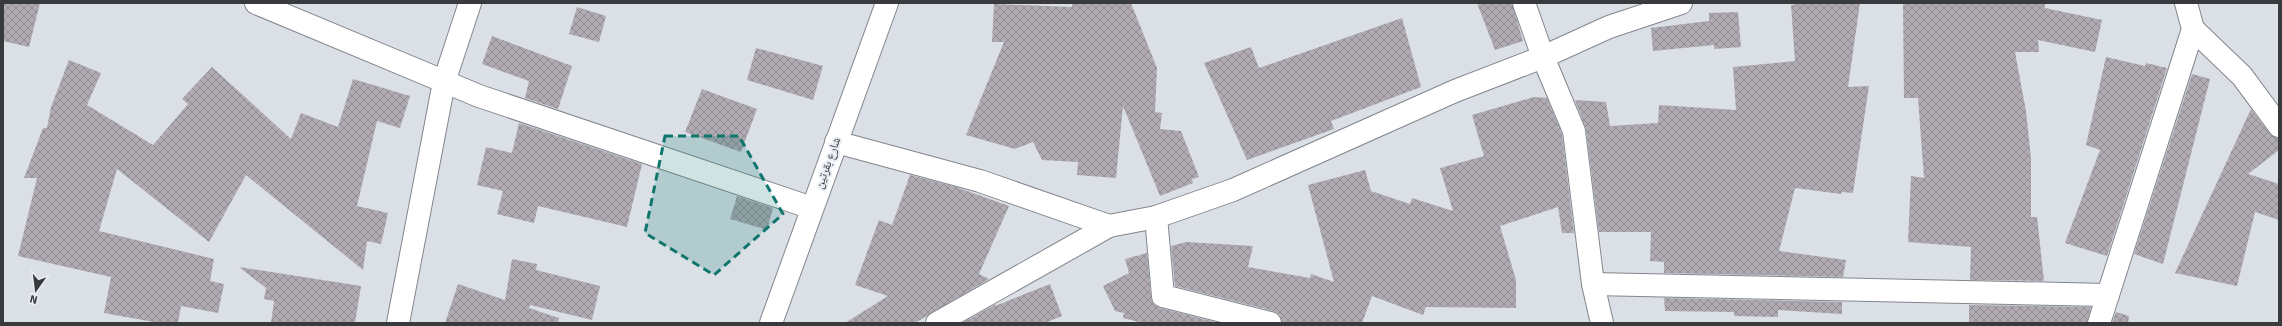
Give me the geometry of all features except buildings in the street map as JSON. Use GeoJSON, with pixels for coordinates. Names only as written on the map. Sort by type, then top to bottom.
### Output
{"type":"FeatureCollection","features":[{"type":"Feature","properties":{"kind":"street"},"geometry":{"type":"LineString","coordinates":[[256,3],[486,99],[812,208]]}},
{"type":"Feature","properties":{"kind":"street"},"geometry":{"type":"LineString","coordinates":[[398,323],[408,279],[444,82],[470,3]]}},
{"type":"Feature","properties":{"kind":"street","name":"شارع بقرتين"},"geometry":{"type":"LineString","coordinates":[[771,323],[887,3]]}},
{"type":"Feature","properties":{"kind":"street"},"geometry":{"type":"LineString","coordinates":[[1524,3],[1543,57],[1574,131],[1593,284],[1602,323]]}},
{"type":"Feature","properties":{"kind":"street"},"geometry":{"type":"LineString","coordinates":[[937,323],[1109,226],[1156,217],[1233,190],[1455,92],[1543,57],[1609,27],[1681,3]]}},
{"type":"Feature","properties":{"kind":"street"},"geometry":{"type":"LineString","coordinates":[[2186,3],[2193,28],[2242,76],[2279,126]]}},
{"type":"Feature","properties":{"kind":"street"},"geometry":{"type":"LineString","coordinates":[[2099,323],[2193,28]]}},
{"type":"Feature","properties":{"kind":"street"},"geometry":{"type":"LineString","coordinates":[[836,142],[980,181],[1109,226]]}},
{"type":"Feature","properties":{"kind":"street"},"geometry":{"type":"LineString","coordinates":[[1156,217],[1164,296],[1270,323]]}},
{"type":"Feature","properties":{"kind":"street"},"geometry":{"type":"LineString","coordinates":[[1593,284],[2108,295]]}},
{"type":"Feature","properties":{"kind":"highlighted area"},"geometry":{"type":"Polygon","coordinates":[[[665,136],[739,136],[783,214],[714,275],[645,233],[665,136]]]}}]}
